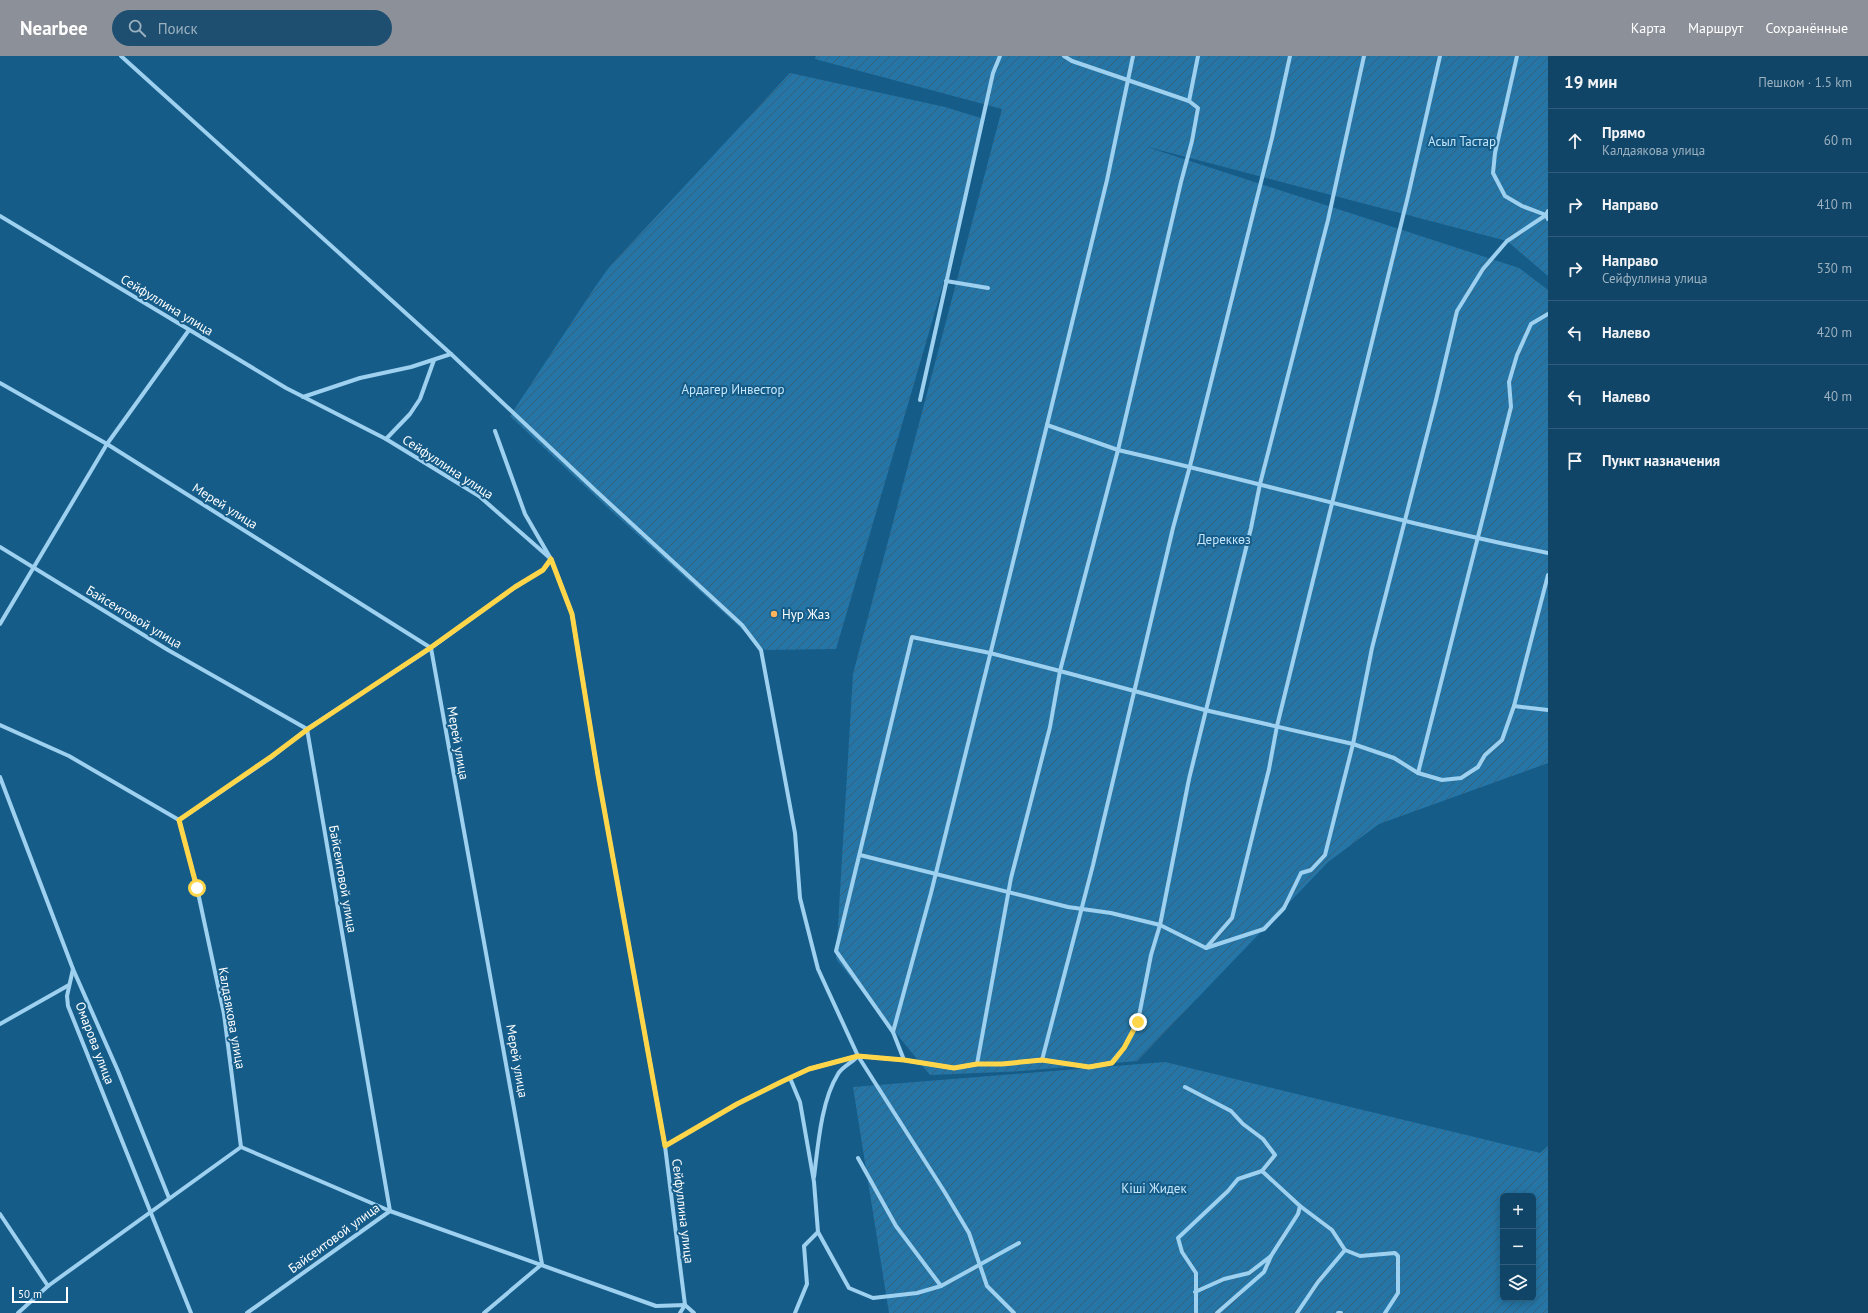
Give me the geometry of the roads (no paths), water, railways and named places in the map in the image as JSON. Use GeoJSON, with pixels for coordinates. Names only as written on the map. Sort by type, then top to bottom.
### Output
{"type":"FeatureCollection","features":[{"type":"Feature","properties":{"kind":"street"},"geometry":{"type":"LineString","coordinates":[[121,56],[451,354],[596,491],[742,625],[761,650],[795,833],[800,898],[818,969],[858,1056],[944,1191],[968,1233],[987,1286],[1014,1313]]}},
{"type":"Feature","properties":{"kind":"street"},"geometry":{"type":"LineString","coordinates":[[920,400],[993,73],[1000,56]]}},
{"type":"Feature","properties":{"kind":"street"},"geometry":{"type":"LineString","coordinates":[[977,1064],[1008,892],[1050,727],[1060,671],[1118,450],[1192,141],[1198,108],[1189,101],[1072,61],[1064,56]]}},
{"type":"Feature","properties":{"kind":"street"},"geometry":{"type":"LineString","coordinates":[[893,1032],[935,874],[1047,425],[1107,180],[1133,56]]}},
{"type":"Feature","properties":{"kind":"street"},"geometry":{"type":"LineString","coordinates":[[1189,101],[1198,56]]}},
{"type":"Feature","properties":{"kind":"street"},"geometry":{"type":"LineString","coordinates":[[1042,1060],[1093,865],[1173,528],[1190,466],[1272,138],[1290,56]]}},
{"type":"Feature","properties":{"kind":"street"},"geometry":{"type":"LineString","coordinates":[[665,1146],[737,1104],[809,1069],[858,1056],[904,1060],[954,1068],[977,1064],[1002,1064],[1042,1060],[1089,1067],[1112,1063],[1124,1048],[1138,1022],[1151,955],[1160,925],[1184,802],[1205,710],[1251,528],[1260,484],[1328,220],[1364,56]]}},
{"type":"Feature","properties":{"kind":"street"},"geometry":{"type":"LineString","coordinates":[[1206,948],[1232,918],[1269,769],[1277,726],[1408,196],[1440,56]]}},
{"type":"Feature","properties":{"kind":"street"},"geometry":{"type":"LineString","coordinates":[[1517,56],[1495,153],[1493,173],[1505,196],[1522,206],[1547,215]]}},
{"type":"Feature","properties":{"kind":"street"},"geometry":{"type":"LineString","coordinates":[[860,855],[1008,892],[1160,925],[1206,948],[1264,929],[1284,908],[1301,873],[1310,870],[1325,854],[1353,744],[1372,648],[1458,311],[1483,269],[1507,241],[1547,215]]}},
{"type":"Feature","properties":{"kind":"street","name":"Сейфуллина улица"},"geometry":{"type":"LineString","coordinates":[[0,216],[303,397],[386,439],[479,496],[551,559],[572,614],[598,775],[665,1146],[685,1305]]}},
{"type":"Feature","properties":{"kind":"street"},"geometry":{"type":"LineString","coordinates":[[946,281],[988,288]]}},
{"type":"Feature","properties":{"kind":"street"},"geometry":{"type":"LineString","coordinates":[[1418,773],[1511,408],[1509,382],[1517,355],[1531,324],[1548,314]]}},
{"type":"Feature","properties":{"kind":"street"},"geometry":{"type":"LineString","coordinates":[[0,624],[107,444],[189,330]]}},
{"type":"Feature","properties":{"kind":"street"},"geometry":{"type":"LineString","coordinates":[[303,397],[360,378],[412,367],[451,354]]}},
{"type":"Feature","properties":{"kind":"street"},"geometry":{"type":"LineString","coordinates":[[386,439],[410,414],[420,399],[434,360]]}},
{"type":"Feature","properties":{"kind":"street","name":"Мерей улица"},"geometry":{"type":"LineString","coordinates":[[0,383],[107,444],[430,648],[542,1264]]}},
{"type":"Feature","properties":{"kind":"street"},"geometry":{"type":"LineString","coordinates":[[1047,425],[1118,450],[1190,466],[1478,539],[1548,553]]}},
{"type":"Feature","properties":{"kind":"street"},"geometry":{"type":"LineString","coordinates":[[0,725],[69,756],[179,820],[272,756],[308,729],[430,648],[515,587],[543,570],[551,559],[525,514],[495,431]]}},
{"type":"Feature","properties":{"kind":"street","name":"Байсеитовой улица"},"geometry":{"type":"LineString","coordinates":[[0,547],[168,650],[308,729],[390,1211],[247,1313]]}},
{"type":"Feature","properties":{"kind":"street"},"geometry":{"type":"LineString","coordinates":[[904,1060],[893,1032],[836,950],[912,637],[990,653],[1205,710],[1353,744],[1394,758],[1418,773],[1442,780],[1461,778],[1478,767],[1485,755],[1502,740],[1514,706],[1548,575]]}},
{"type":"Feature","properties":{"kind":"street"},"geometry":{"type":"LineString","coordinates":[[1514,706],[1548,710]]}},
{"type":"Feature","properties":{"kind":"street"},"geometry":{"type":"LineString","coordinates":[[0,777],[72,969],[118,1071],[169,1198]]}},
{"type":"Feature","properties":{"kind":"street","name":"Калдаякова улица"},"geometry":{"type":"LineString","coordinates":[[179,820],[197,888],[224,1014],[242,1147]]}},
{"type":"Feature","properties":{"kind":"street","name":"Омарова улица"},"geometry":{"type":"LineString","coordinates":[[72,969],[67,996],[68,1006],[191,1313]]}},
{"type":"Feature","properties":{"kind":"street"},"geometry":{"type":"LineString","coordinates":[[0,1024],[69,984]]}},
{"type":"Feature","properties":{"kind":"street"},"geometry":{"type":"LineString","coordinates":[[814,1182],[822,1116],[838,1073],[858,1056]]}},
{"type":"Feature","properties":{"kind":"street"},"geometry":{"type":"LineString","coordinates":[[790,1078],[800,1102],[814,1182],[818,1232],[848,1288],[873,1298],[917,1293],[941,1286],[1019,1243]]}},
{"type":"Feature","properties":{"kind":"street"},"geometry":{"type":"LineString","coordinates":[[1185,1087],[1231,1111],[1243,1124],[1262,1139],[1275,1155],[1262,1171],[1238,1179],[1228,1191],[1178,1238],[1182,1252],[1196,1273],[1196,1313]]}},
{"type":"Feature","properties":{"kind":"street"},"geometry":{"type":"LineString","coordinates":[[18,1313],[48,1286],[242,1147],[390,1211],[542,1264],[656,1306],[685,1305],[694,1313]]}},
{"type":"Feature","properties":{"kind":"street"},"geometry":{"type":"LineString","coordinates":[[858,1158],[896,1226],[941,1286]]}},
{"type":"Feature","properties":{"kind":"street"},"geometry":{"type":"LineString","coordinates":[[1262,1171],[1300,1206],[1332,1230],[1345,1250],[1360,1256],[1395,1253],[1398,1256],[1398,1294],[1385,1313]]}},
{"type":"Feature","properties":{"kind":"street"},"geometry":{"type":"LineString","coordinates":[[1217,1313],[1264,1272],[1271,1256],[1296,1219],[1300,1206]]}},
{"type":"Feature","properties":{"kind":"street"},"geometry":{"type":"LineString","coordinates":[[0,1214],[48,1286]]}},
{"type":"Feature","properties":{"kind":"street"},"geometry":{"type":"LineString","coordinates":[[795,1313],[807,1284],[804,1246],[818,1232]]}},
{"type":"Feature","properties":{"kind":"street"},"geometry":{"type":"LineString","coordinates":[[1297,1313],[1318,1282],[1345,1250]]}},
{"type":"Feature","properties":{"kind":"street"},"geometry":{"type":"LineString","coordinates":[[1195,1292],[1224,1279],[1249,1273],[1271,1256]]}},
{"type":"Feature","properties":{"kind":"street"},"geometry":{"type":"LineString","coordinates":[[484,1313],[542,1264]]}},
{"type":"Feature","properties":{"kind":"street"},"geometry":{"type":"LineString","coordinates":[[680,1313],[685,1305]]}},
{"type":"Feature","properties":{"kind":"place","name":"Нур Жаз"},"geometry":{"type":"Point","coordinates":[774,614]}},
{"type":"Feature","properties":{"kind":"park label","name":"Асыл Тастар"},"geometry":{"type":"Point","coordinates":[1462,141]}},
{"type":"Feature","properties":{"kind":"park label","name":"Ардагер Инвестор"},"geometry":{"type":"Point","coordinates":[733,389]}},
{"type":"Feature","properties":{"kind":"park label","name":"Дереккөз"},"geometry":{"type":"Point","coordinates":[1224,539]}},
{"type":"Feature","properties":{"kind":"park label","name":"Кіші Жидек"},"geometry":{"type":"Point","coordinates":[1154,1188]}}]}
